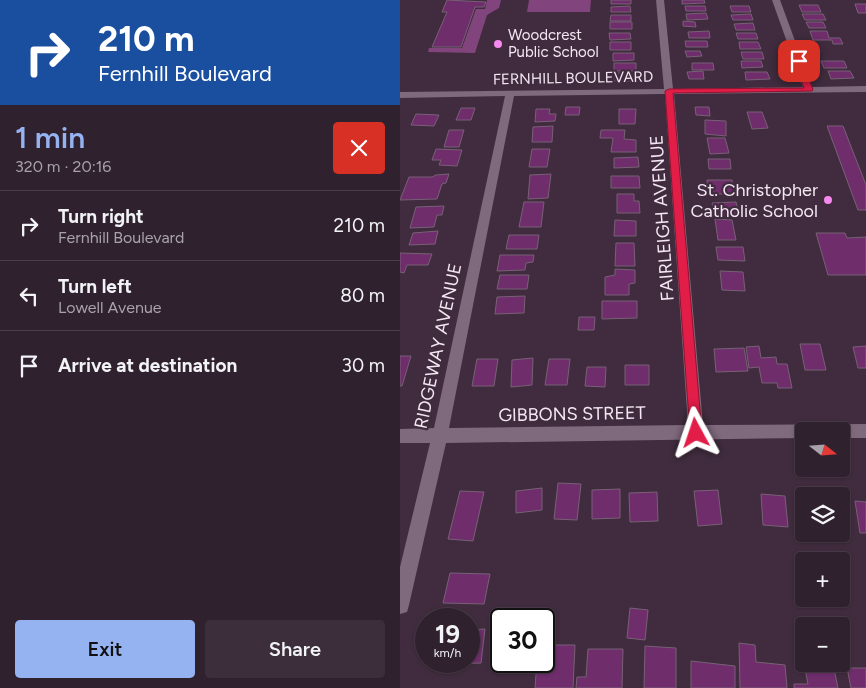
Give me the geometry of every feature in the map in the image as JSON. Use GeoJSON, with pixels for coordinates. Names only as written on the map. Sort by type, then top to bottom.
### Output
{"type":"FeatureCollection","features":[{"type":"Feature","properties":{"kind":"street","name":"FAIRLEIGH AVENUE"},"geometry":{"type":"LineString","coordinates":[[660,0],[696,433]]}},
{"type":"Feature","properties":{"kind":"street"},"geometry":{"type":"LineString","coordinates":[[776,0],[809,90]]}},
{"type":"Feature","properties":{"kind":"street","name":"FERNHILL BOULEVARD"},"geometry":{"type":"LineString","coordinates":[[400,95],[866,89]]}},
{"type":"Feature","properties":{"kind":"street","name":"RIDGEWAY AVENUE"},"geometry":{"type":"LineString","coordinates":[[400,605],[440,435],[510,93]]}},
{"type":"Feature","properties":{"kind":"street","name":"GIBBONS STREET"},"geometry":{"type":"LineString","coordinates":[[400,436],[795,431]]}},
{"type":"Feature","properties":{"kind":"street"},"geometry":{"type":"LineString","coordinates":[[850,431],[866,431]]}},
{"type":"Feature","properties":{"kind":"shaded area"},"geometry":{"type":"Polygon","coordinates":[[[487,0],[501,0],[499,8],[487,15],[475,53],[428,52],[429,48],[462,48],[476,9],[485,9],[487,0]]]}},
{"type":"Feature","properties":{"kind":"shaded area"},"geometry":{"type":"Polygon","coordinates":[[[529,0],[591,0],[590,12],[527,12],[529,0]]]}},
{"type":"Feature","properties":{"kind":"building"},"geometry":{"type":"Polygon","coordinates":[[[447,0],[486,2],[484,7],[475,7],[461,47],[432,47],[447,12],[442,12],[447,0]]]}},
{"type":"Feature","properties":{"kind":"building"},"geometry":{"type":"Polygon","coordinates":[[[611,0],[631,0],[631,4],[611,4],[611,0]]]}},
{"type":"Feature","properties":{"kind":"building"},"geometry":{"type":"Polygon","coordinates":[[[682,0],[704,0],[705,3],[682,4],[682,0]]]}},
{"type":"Feature","properties":{"kind":"building"},"geometry":{"type":"Polygon","coordinates":[[[855,4],[866,4],[866,13],[858,13],[855,4]]]}},
{"type":"Feature","properties":{"kind":"building"},"geometry":{"type":"Polygon","coordinates":[[[799,5],[818,5],[821,12],[802,12],[799,5]]]}},
{"type":"Feature","properties":{"kind":"building"},"geometry":{"type":"Polygon","coordinates":[[[630,6],[631,12],[611,12],[611,7],[630,6]]]}},
{"type":"Feature","properties":{"kind":"building"},"geometry":{"type":"Polygon","coordinates":[[[685,6],[705,6],[706,11],[686,11],[685,6]]]}},
{"type":"Feature","properties":{"kind":"building"},"geometry":{"type":"Polygon","coordinates":[[[730,6],[749,6],[751,12],[732,12],[730,6]]]}},
{"type":"Feature","properties":{"kind":"building"},"geometry":{"type":"Polygon","coordinates":[[[706,13],[708,19],[687,20],[686,14],[706,13]]]}},
{"type":"Feature","properties":{"kind":"building"},"geometry":{"type":"Polygon","coordinates":[[[751,14],[753,20],[733,20],[731,15],[751,14]]]}},
{"type":"Feature","properties":{"kind":"building"},"geometry":{"type":"Polygon","coordinates":[[[802,14],[823,14],[826,20],[805,20],[802,14]]]}},
{"type":"Feature","properties":{"kind":"building"},"geometry":{"type":"Polygon","coordinates":[[[611,15],[631,15],[631,21],[610,21],[611,15]]]}},
{"type":"Feature","properties":{"kind":"building"},"geometry":{"type":"Polygon","coordinates":[[[683,21],[695,22],[696,27],[683,26],[683,21]]]}},
{"type":"Feature","properties":{"kind":"building"},"geometry":{"type":"Polygon","coordinates":[[[610,22],[632,22],[632,29],[610,29],[610,22]]]}},
{"type":"Feature","properties":{"kind":"building"},"geometry":{"type":"Polygon","coordinates":[[[806,22],[823,22],[826,28],[809,28],[806,22]]]}},
{"type":"Feature","properties":{"kind":"building"},"geometry":{"type":"Polygon","coordinates":[[[753,23],[755,30],[736,30],[734,24],[753,23]]]}},
{"type":"Feature","properties":{"kind":"building"},"geometry":{"type":"Polygon","coordinates":[[[709,31],[710,38],[689,38],[688,32],[709,31]]]}},
{"type":"Feature","properties":{"kind":"building"},"geometry":{"type":"Polygon","coordinates":[[[810,31],[827,31],[829,38],[840,38],[843,44],[833,44],[832,40],[813,40],[810,31]]]}},
{"type":"Feature","properties":{"kind":"building"},"geometry":{"type":"Polygon","coordinates":[[[609,33],[630,33],[631,39],[610,40],[609,33]]]}},
{"type":"Feature","properties":{"kind":"building"},"geometry":{"type":"Polygon","coordinates":[[[736,33],[756,33],[758,39],[738,39],[736,33]]]}},
{"type":"Feature","properties":{"kind":"building"},"geometry":{"type":"Polygon","coordinates":[[[685,41],[707,41],[708,47],[686,47],[685,41]]]}},
{"type":"Feature","properties":{"kind":"building"},"geometry":{"type":"Polygon","coordinates":[[[610,42],[631,42],[631,50],[610,50],[610,42]]]}},
{"type":"Feature","properties":{"kind":"building"},"geometry":{"type":"Polygon","coordinates":[[[739,42],[758,42],[761,49],[740,49],[739,42]]]}},
{"type":"Feature","properties":{"kind":"building"},"geometry":{"type":"Polygon","coordinates":[[[685,51],[700,51],[702,56],[687,57],[685,51]]]}},
{"type":"Feature","properties":{"kind":"building"},"geometry":{"type":"Polygon","coordinates":[[[741,52],[762,52],[764,59],[743,59],[741,52]]]}},
{"type":"Feature","properties":{"kind":"building"},"geometry":{"type":"Polygon","coordinates":[[[613,53],[634,53],[634,60],[613,61],[613,53]]]}},
{"type":"Feature","properties":{"kind":"building"},"geometry":{"type":"Polygon","coordinates":[[[741,61],[761,61],[763,67],[742,68],[741,61]]]}},
{"type":"Feature","properties":{"kind":"building"},"geometry":{"type":"Polygon","coordinates":[[[821,61],[844,61],[847,68],[824,68],[821,61]]]}},
{"type":"Feature","properties":{"kind":"building"},"geometry":{"type":"Polygon","coordinates":[[[614,63],[636,63],[636,71],[614,71],[614,63]]]}},
{"type":"Feature","properties":{"kind":"building"},"geometry":{"type":"Polygon","coordinates":[[[692,63],[713,63],[714,70],[692,70],[692,63]]]}},
{"type":"Feature","properties":{"kind":"building"},"geometry":{"type":"Polygon","coordinates":[[[703,71],[704,79],[689,79],[687,72],[703,71]]]}},
{"type":"Feature","properties":{"kind":"building"},"geometry":{"type":"Polygon","coordinates":[[[828,71],[850,71],[854,78],[831,79],[828,71]]]}},
{"type":"Feature","properties":{"kind":"building"},"geometry":{"type":"Polygon","coordinates":[[[745,72],[767,72],[770,79],[746,80],[745,72]]]}},
{"type":"Feature","properties":{"kind":"building"},"geometry":{"type":"Polygon","coordinates":[[[608,73],[631,73],[631,81],[608,81],[608,73]]]}},
{"type":"Feature","properties":{"kind":"building"},"geometry":{"type":"Polygon","coordinates":[[[566,107],[580,107],[579,115],[565,115],[566,107]]]}},
{"type":"Feature","properties":{"kind":"building"},"geometry":{"type":"Polygon","coordinates":[[[695,107],[709,107],[710,116],[696,115],[695,107]]]}},
{"type":"Feature","properties":{"kind":"building"},"geometry":{"type":"Polygon","coordinates":[[[461,108],[475,108],[471,120],[456,120],[461,108]]]}},
{"type":"Feature","properties":{"kind":"building"},"geometry":{"type":"Polygon","coordinates":[[[536,109],[550,109],[549,114],[556,114],[555,121],[535,122],[536,109]]]}},
{"type":"Feature","properties":{"kind":"building"},"geometry":{"type":"Polygon","coordinates":[[[619,109],[636,109],[635,124],[619,124],[619,109]]]}},
{"type":"Feature","properties":{"kind":"building"},"geometry":{"type":"Polygon","coordinates":[[[747,112],[762,112],[768,128],[752,129],[747,112]]]}},
{"type":"Feature","properties":{"kind":"building"},"geometry":{"type":"Polygon","coordinates":[[[416,114],[439,115],[434,126],[411,125],[416,114]]]}},
{"type":"Feature","properties":{"kind":"building"},"geometry":{"type":"Polygon","coordinates":[[[705,120],[726,121],[726,136],[705,134],[705,120]]]}},
{"type":"Feature","properties":{"kind":"building"},"geometry":{"type":"Polygon","coordinates":[[[553,126],[552,142],[532,142],[533,127],[553,126]]]}},
{"type":"Feature","properties":{"kind":"building"},"geometry":{"type":"Polygon","coordinates":[[[827,126],[843,126],[866,185],[866,210],[858,210],[827,126]]]}},
{"type":"Feature","properties":{"kind":"building"},"geometry":{"type":"Polygon","coordinates":[[[449,130],[464,130],[459,147],[444,147],[449,130]]]}},
{"type":"Feature","properties":{"kind":"building"},"geometry":{"type":"Polygon","coordinates":[[[601,130],[625,130],[624,139],[636,140],[636,152],[611,152],[613,138],[600,138],[601,130]]]}},
{"type":"Feature","properties":{"kind":"building"},"geometry":{"type":"Polygon","coordinates":[[[707,138],[725,138],[729,153],[710,154],[707,138]]]}},
{"type":"Feature","properties":{"kind":"building"},"geometry":{"type":"Polygon","coordinates":[[[436,149],[462,150],[457,166],[439,165],[441,160],[432,160],[436,149]]]}},
{"type":"Feature","properties":{"kind":"building"},"geometry":{"type":"Polygon","coordinates":[[[532,149],[550,149],[547,167],[529,167],[532,149]]]}},
{"type":"Feature","properties":{"kind":"building"},"geometry":{"type":"Polygon","coordinates":[[[638,157],[639,167],[614,168],[614,158],[638,157]]]}},
{"type":"Feature","properties":{"kind":"building"},"geometry":{"type":"Polygon","coordinates":[[[708,159],[730,159],[731,169],[709,169],[708,159]]]}},
{"type":"Feature","properties":{"kind":"building"},"geometry":{"type":"Polygon","coordinates":[[[449,174],[446,183],[442,184],[437,199],[400,200],[409,177],[432,177],[449,174]]]}},
{"type":"Feature","properties":{"kind":"building"},"geometry":{"type":"Polygon","coordinates":[[[551,174],[548,198],[528,199],[530,175],[551,174]]]}},
{"type":"Feature","properties":{"kind":"building"},"geometry":{"type":"Polygon","coordinates":[[[611,176],[639,176],[640,188],[611,188],[611,176]]]}},
{"type":"Feature","properties":{"kind":"building"},"geometry":{"type":"Polygon","coordinates":[[[707,180],[732,180],[734,194],[708,194],[707,180]]]}},
{"type":"Feature","properties":{"kind":"building"},"geometry":{"type":"Polygon","coordinates":[[[617,194],[634,194],[634,201],[639,201],[640,213],[617,213],[617,194]]]}},
{"type":"Feature","properties":{"kind":"building"},"geometry":{"type":"Polygon","coordinates":[[[524,202],[544,202],[541,227],[519,227],[524,202]]]}},
{"type":"Feature","properties":{"kind":"building"},"geometry":{"type":"Polygon","coordinates":[[[736,202],[739,214],[715,215],[712,203],[736,202]]]}},
{"type":"Feature","properties":{"kind":"building"},"geometry":{"type":"Polygon","coordinates":[[[444,206],[442,215],[437,215],[434,227],[410,228],[416,207],[444,206]]]}},
{"type":"Feature","properties":{"kind":"building"},"geometry":{"type":"Polygon","coordinates":[[[715,219],[732,220],[736,240],[718,240],[715,219]]]}},
{"type":"Feature","properties":{"kind":"building"},"geometry":{"type":"Polygon","coordinates":[[[615,220],[636,221],[636,236],[614,236],[615,220]]]}},
{"type":"Feature","properties":{"kind":"building"},"geometry":{"type":"Polygon","coordinates":[[[438,231],[435,244],[409,245],[413,233],[438,231]]]}},
{"type":"Feature","properties":{"kind":"building"},"geometry":{"type":"Polygon","coordinates":[[[816,233],[845,233],[847,238],[866,237],[866,275],[828,275],[816,233]]]}},
{"type":"Feature","properties":{"kind":"building"},"geometry":{"type":"Polygon","coordinates":[[[509,235],[539,235],[537,249],[506,249],[509,235]]]}},
{"type":"Feature","properties":{"kind":"building"},"geometry":{"type":"Polygon","coordinates":[[[616,243],[634,243],[635,266],[615,266],[616,243]]]}},
{"type":"Feature","properties":{"kind":"building"},"geometry":{"type":"Polygon","coordinates":[[[716,247],[743,247],[745,261],[718,260],[716,247]]]}},
{"type":"Feature","properties":{"kind":"building"},"geometry":{"type":"Polygon","coordinates":[[[400,253],[432,254],[428,265],[407,265],[404,273],[400,272],[400,253]]]}},
{"type":"Feature","properties":{"kind":"building"},"geometry":{"type":"Polygon","coordinates":[[[500,255],[534,255],[533,262],[526,263],[525,270],[497,271],[500,255]]]}},
{"type":"Feature","properties":{"kind":"building"},"geometry":{"type":"Polygon","coordinates":[[[615,269],[635,270],[635,283],[629,284],[629,295],[605,295],[605,277],[615,275],[615,269]]]}},
{"type":"Feature","properties":{"kind":"building"},"geometry":{"type":"Polygon","coordinates":[[[720,271],[743,272],[745,291],[722,290],[720,271]]]}},
{"type":"Feature","properties":{"kind":"building"},"geometry":{"type":"Polygon","coordinates":[[[500,275],[529,275],[527,289],[497,289],[500,275]]]}},
{"type":"Feature","properties":{"kind":"building"},"geometry":{"type":"Polygon","coordinates":[[[525,296],[524,313],[495,314],[497,297],[525,296]]]}},
{"type":"Feature","properties":{"kind":"building"},"geometry":{"type":"Polygon","coordinates":[[[602,301],[637,301],[637,318],[602,319],[602,301]]]}},
{"type":"Feature","properties":{"kind":"building"},"geometry":{"type":"Polygon","coordinates":[[[579,317],[595,317],[594,330],[578,330],[579,317]]]}},
{"type":"Feature","properties":{"kind":"building"},"geometry":{"type":"Polygon","coordinates":[[[800,344],[820,344],[826,370],[805,370],[800,344]]]}},
{"type":"Feature","properties":{"kind":"building"},"geometry":{"type":"Polygon","coordinates":[[[759,346],[761,358],[776,357],[777,364],[787,364],[792,388],[778,388],[777,383],[762,383],[759,367],[749,368],[746,347],[759,346]]]}},
{"type":"Feature","properties":{"kind":"building"},"geometry":{"type":"Polygon","coordinates":[[[866,346],[866,368],[858,368],[853,347],[866,346]]]}},
{"type":"Feature","properties":{"kind":"building"},"geometry":{"type":"Polygon","coordinates":[[[744,348],[748,371],[716,372],[714,349],[744,348]]]}},
{"type":"Feature","properties":{"kind":"building"},"geometry":{"type":"Polygon","coordinates":[[[400,356],[411,356],[402,386],[400,386],[400,356]]]}},
{"type":"Feature","properties":{"kind":"building"},"geometry":{"type":"Polygon","coordinates":[[[533,358],[532,385],[511,387],[512,360],[533,358]]]}},
{"type":"Feature","properties":{"kind":"building"},"geometry":{"type":"Polygon","coordinates":[[[477,359],[498,359],[494,386],[472,386],[477,359]]]}},
{"type":"Feature","properties":{"kind":"building"},"geometry":{"type":"Polygon","coordinates":[[[549,359],[570,359],[567,385],[545,385],[549,359]]]}},
{"type":"Feature","properties":{"kind":"building"},"geometry":{"type":"Polygon","coordinates":[[[625,365],[649,365],[649,385],[625,385],[625,365]]]}},
{"type":"Feature","properties":{"kind":"building"},"geometry":{"type":"Polygon","coordinates":[[[587,367],[606,367],[605,387],[585,386],[587,367]]]}},
{"type":"Feature","properties":{"kind":"building"},"geometry":{"type":"Polygon","coordinates":[[[558,483],[581,484],[577,520],[554,519],[558,483]]]}},
{"type":"Feature","properties":{"kind":"building"},"geometry":{"type":"Polygon","coordinates":[[[542,488],[542,510],[516,513],[516,491],[542,488]]]}},
{"type":"Feature","properties":{"kind":"building"},"geometry":{"type":"Polygon","coordinates":[[[620,489],[620,518],[592,519],[592,490],[620,489]]]}},
{"type":"Feature","properties":{"kind":"building"},"geometry":{"type":"Polygon","coordinates":[[[718,490],[722,524],[698,526],[694,491],[718,490]]]}},
{"type":"Feature","properties":{"kind":"building"},"geometry":{"type":"Polygon","coordinates":[[[460,491],[484,492],[473,541],[448,539],[460,491]]]}},
{"type":"Feature","properties":{"kind":"building"},"geometry":{"type":"Polygon","coordinates":[[[657,492],[658,521],[630,522],[629,493],[657,492]]]}},
{"type":"Feature","properties":{"kind":"building"},"geometry":{"type":"Polygon","coordinates":[[[761,494],[785,496],[788,527],[763,525],[761,494]]]}},
{"type":"Feature","properties":{"kind":"building"},"geometry":{"type":"Polygon","coordinates":[[[855,501],[866,502],[866,533],[860,533],[855,501]]]}},
{"type":"Feature","properties":{"kind":"building"},"geometry":{"type":"Polygon","coordinates":[[[450,573],[490,574],[484,604],[443,603],[450,573]]]}},
{"type":"Feature","properties":{"kind":"building"},"geometry":{"type":"Polygon","coordinates":[[[630,608],[648,610],[645,640],[627,638],[630,608]]]}},
{"type":"Feature","properties":{"kind":"building"},"geometry":{"type":"Polygon","coordinates":[[[480,629],[485,629],[480,663],[480,629]]]}},
{"type":"Feature","properties":{"kind":"building"},"geometry":{"type":"Polygon","coordinates":[[[739,643],[755,645],[756,662],[785,665],[787,688],[740,688],[739,643]]]}},
{"type":"Feature","properties":{"kind":"building"},"geometry":{"type":"Polygon","coordinates":[[[555,645],[575,645],[573,688],[535,688],[536,673],[555,673],[555,645]]]}},
{"type":"Feature","properties":{"kind":"building"},"geometry":{"type":"Polygon","coordinates":[[[645,646],[676,648],[676,688],[644,688],[645,646]]]}},
{"type":"Feature","properties":{"kind":"building"},"geometry":{"type":"Polygon","coordinates":[[[588,649],[623,649],[622,688],[576,688],[577,677],[586,677],[588,649]]]}},
{"type":"Feature","properties":{"kind":"building"},"geometry":{"type":"Polygon","coordinates":[[[691,661],[735,666],[735,688],[691,688],[691,661]]]}},
{"type":"Feature","properties":{"kind":"building"},"geometry":{"type":"Polygon","coordinates":[[[850,668],[866,668],[866,688],[851,688],[848,672],[850,672],[850,668]]]}},
{"type":"Feature","properties":{"kind":"building"},"geometry":{"type":"Polygon","coordinates":[[[806,672],[835,672],[838,688],[794,688],[794,684],[808,684],[806,672]]]}},
{"type":"Feature","properties":{"kind":"place","name":"Woodcrest Public School"},"geometry":{"type":"Point","coordinates":[498,44]}},
{"type":"Feature","properties":{"kind":"place","name":"St. Christopher Catholic School"},"geometry":{"type":"Point","coordinates":[828,200]}},
{"type":"Feature","properties":{"kind":"route"},"geometry":{"type":"LineString","coordinates":[[696,433],[669,91],[809,90],[799,61]]}}]}
